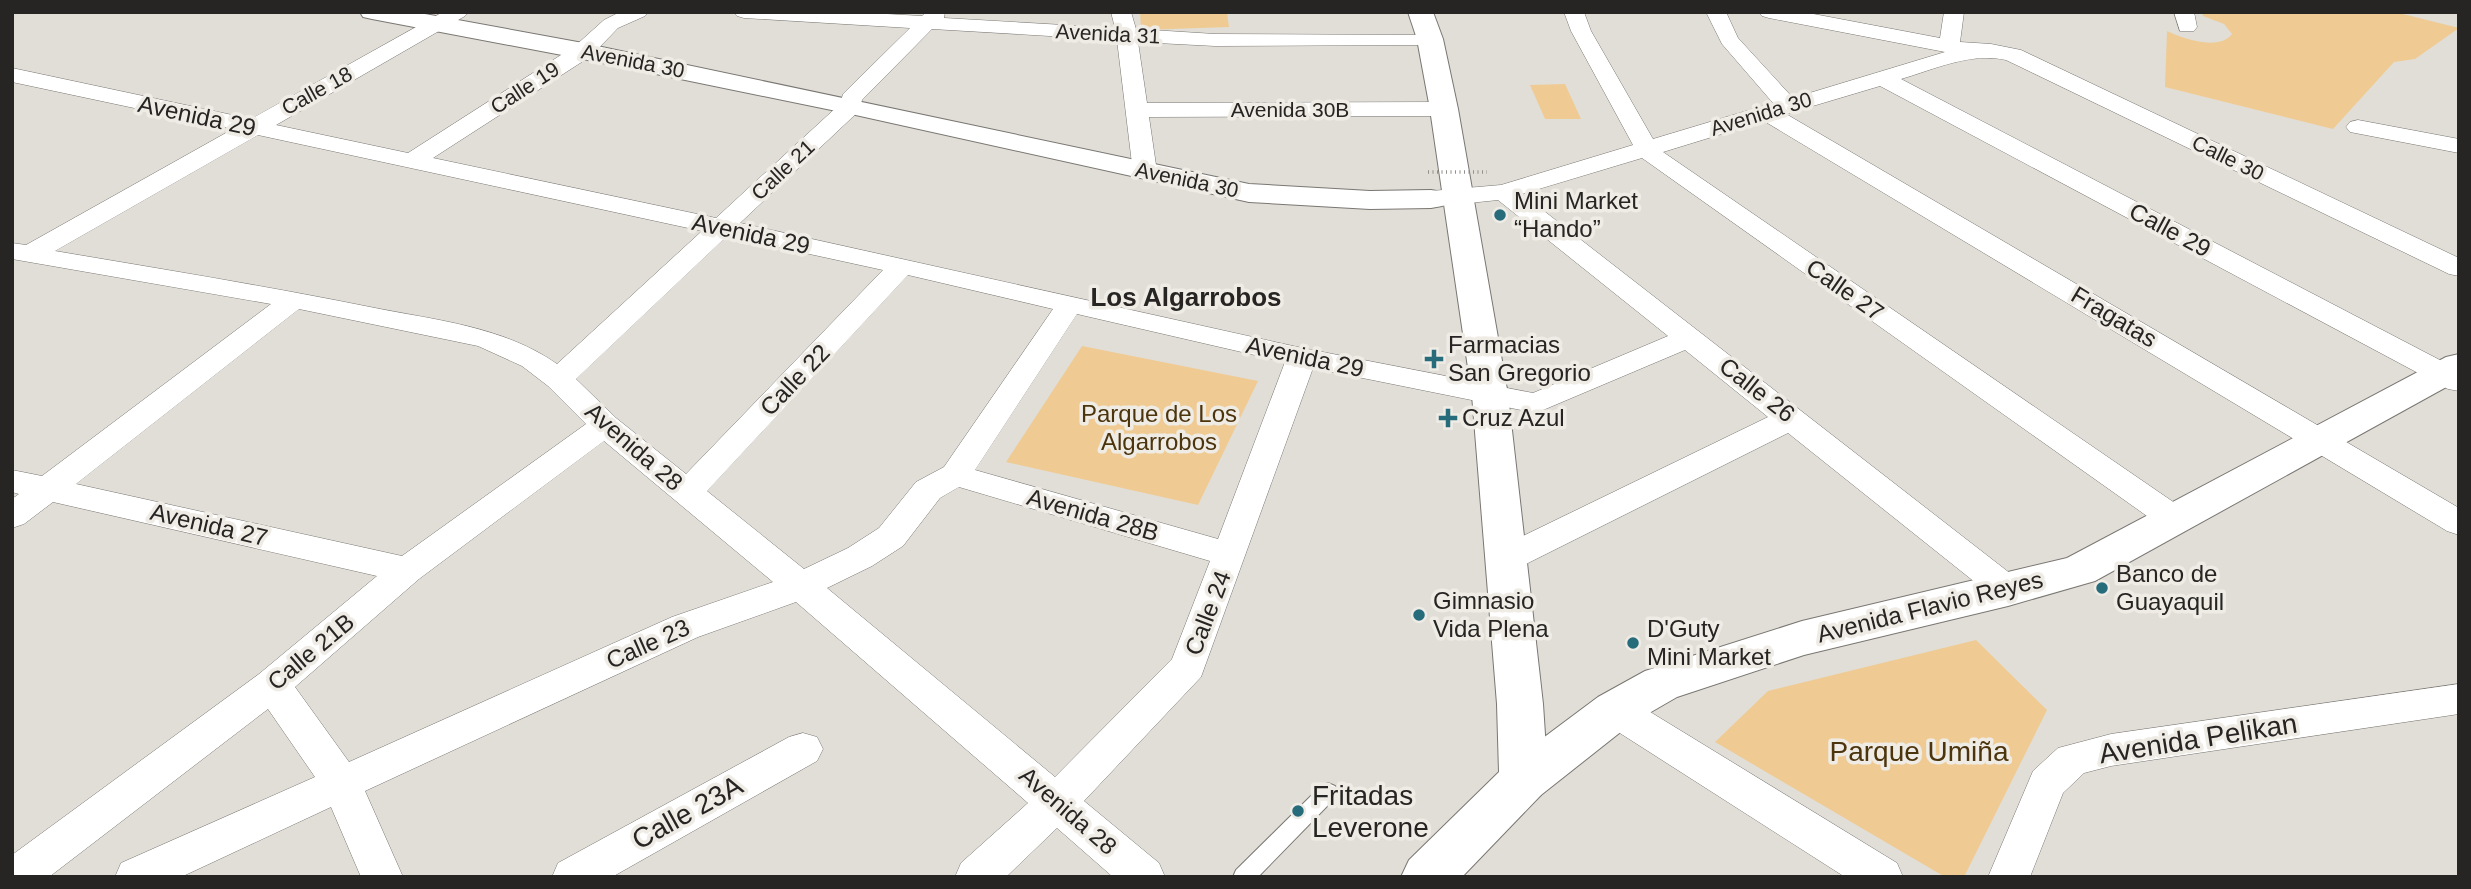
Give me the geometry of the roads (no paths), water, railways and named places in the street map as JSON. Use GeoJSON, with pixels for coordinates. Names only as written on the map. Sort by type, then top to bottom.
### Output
{"type":"FeatureCollection","features":[{"type":"Feature","properties":{"kind":"main road","name":"Avenida 30"},"geometry":{"type":"LineString","coordinates":[[372,12],[448,18],[583,51],[1250,193],[1370,200],[1461,187]]}},
{"type":"Feature","properties":{"kind":"main road"},"geometry":{"type":"LineString","coordinates":[[1420,12],[1430,40],[1461,187],[1490,395],[1520,704],[1524,780]]}},
{"type":"Feature","properties":{"kind":"main road","name":"Avenida Flavio Reyes"},"geometry":{"type":"LineString","coordinates":[[1427,877],[1524,780],[1615,710],[1661,684],[1802,638],[2008,590],[2080,569],[2454,373]]}},
{"type":"Feature","properties":{"kind":"street","name":"Calle 19"},"geometry":{"type":"LineString","coordinates":[[412,161],[583,51],[611,24],[637,12]]}},
{"type":"Feature","properties":{"kind":"street","name":"Avenida 31"},"geometry":{"type":"LineString","coordinates":[[744,12],[931,18],[1127,36],[1215,40],[1430,40]]}},
{"type":"Feature","properties":{"kind":"street"},"geometry":{"type":"LineString","coordinates":[[1121,12],[1127,36],[1145,172]]}},
{"type":"Feature","properties":{"kind":"street","name":"Calle 27"},"geometry":{"type":"LineString","coordinates":[[1574,12],[1581,31],[1646,148],[1656,159],[2173,518]]}},
{"type":"Feature","properties":{"kind":"street","name":"Fragatas"},"geometry":{"type":"LineString","coordinates":[[1716,12],[1729,40],[1777,109],[2459,523]]}},
{"type":"Feature","properties":{"kind":"street","name":"Calle 30"},"geometry":{"type":"LineString","coordinates":[[1769,12],[1807,15],[1949,46],[2013,55],[2459,268]]}},
{"type":"Feature","properties":{"kind":"street"},"geometry":{"type":"LineString","coordinates":[[1949,46],[1954,12]]}},
{"type":"Feature","properties":{"kind":"street","name":"Calle 18"},"geometry":{"type":"LineString","coordinates":[[21,252],[448,18]]}},
{"type":"Feature","properties":{"kind":"street","name":"Calle 21"},"geometry":{"type":"LineString","coordinates":[[559,379],[850,106],[851,99],[931,18]]}},
{"type":"Feature","properties":{"kind":"street","name":"Avenida 30"},"geometry":{"type":"LineString","coordinates":[[1461,187],[1646,148],[1882,78],[1984,51]]}},
{"type":"Feature","properties":{"kind":"street","name":"Avenida 29"},"geometry":{"type":"LineString","coordinates":[[12,75],[902,266],[1302,357],[1536,403],[1691,337]]}},
{"type":"Feature","properties":{"kind":"street","name":"Calle 29"},"geometry":{"type":"LineString","coordinates":[[1882,78],[2454,373]]}},
{"type":"Feature","properties":{"kind":"street","name":"Avenida 30B"},"geometry":{"type":"LineString","coordinates":[[1135,110],[1444,109]]}},
{"type":"Feature","properties":{"kind":"street"},"geometry":{"type":"LineString","coordinates":[[2358,127],[2459,146]]}},
{"type":"Feature","properties":{"kind":"street","name":"Calle 26"},"geometry":{"type":"LineString","coordinates":[[1461,187],[1691,337],[2008,590]]}},
{"type":"Feature","properties":{"kind":"street","name":"Avenida 28"},"geometry":{"type":"LineString","coordinates":[[21,252],[294,300],[486,339],[532,360],[559,379],[605,425],[1058,801],[1144,877]]}},
{"type":"Feature","properties":{"kind":"street","name":"Calle 22"},"geometry":{"type":"LineString","coordinates":[[687,493],[902,266]]}},
{"type":"Feature","properties":{"kind":"street"},"geometry":{"type":"LineString","coordinates":[[12,516],[294,300]]}},
{"type":"Feature","properties":{"kind":"street","name":"Calle 23"},"geometry":{"type":"LineString","coordinates":[[136,877],[685,627],[801,586],[860,557],[891,537],[928,490],[955,475],[1070,304]]}},
{"type":"Feature","properties":{"kind":"street","name":"Calle 24"},"geometry":{"type":"LineString","coordinates":[[976,877],[1058,801],[1188,667],[1302,357]]}},
{"type":"Feature","properties":{"kind":"street"},"geometry":{"type":"LineString","coordinates":[[1504,560],[1792,418]]}},
{"type":"Feature","properties":{"kind":"street","name":"Calle 21B"},"geometry":{"type":"LineString","coordinates":[[16,877],[272,685],[407,570],[605,425]]}},
{"type":"Feature","properties":{"kind":"street","name":"Avenida 28B"},"geometry":{"type":"LineString","coordinates":[[955,475],[1230,555]]}},
{"type":"Feature","properties":{"kind":"street","name":"Avenida 27"},"geometry":{"type":"LineString","coordinates":[[12,481],[407,570]]}},
{"type":"Feature","properties":{"kind":"street"},"geometry":{"type":"LineString","coordinates":[[272,685],[341,782],[382,877]]}},
{"type":"Feature","properties":{"kind":"street","name":"Avenida Pelikan"},"geometry":{"type":"LineString","coordinates":[[2009,877],[2047,783],[2072,760],[2111,750],[2459,699]]}},
{"type":"Feature","properties":{"kind":"street"},"geometry":{"type":"LineString","coordinates":[[1615,710],[1882,877]]}},
{"type":"Feature","properties":{"kind":"street","name":"Calle 23A"},"geometry":{"type":"LineString","coordinates":[[573,877],[803,749]]}},
{"type":"Feature","properties":{"kind":"lane"},"geometry":{"type":"LineString","coordinates":[[1244,877],[1328,792]]}},
{"type":"Feature","properties":{"kind":"place","name":"Mini Market “Hando”"},"geometry":{"type":"Point","coordinates":[1500,215]}},
{"type":"Feature","properties":{"kind":"place","name":"Farmacias San Gregorio"},"geometry":{"type":"Point","coordinates":[1434,359]}},
{"type":"Feature","properties":{"kind":"place","name":"Cruz Azul"},"geometry":{"type":"Point","coordinates":[1448,418]}},
{"type":"Feature","properties":{"kind":"place","name":"Banco de Guayaquil"},"geometry":{"type":"Point","coordinates":[2102,588]}},
{"type":"Feature","properties":{"kind":"place","name":"Gimnasio Vida Plena"},"geometry":{"type":"Point","coordinates":[1419,615]}},
{"type":"Feature","properties":{"kind":"place","name":"D'Guty Mini Market"},"geometry":{"type":"Point","coordinates":[1633,643]}},
{"type":"Feature","properties":{"kind":"place","name":"Fritadas Leverone"},"geometry":{"type":"Point","coordinates":[1298,811]}},
{"type":"Feature","properties":{"kind":"district","name":"Los Algarrobos"},"geometry":{"type":"Point","coordinates":[1186,297]}},
{"type":"Feature","properties":{"kind":"park label","name":"Parque de Los Algarrobos"},"geometry":{"type":"Point","coordinates":[1159,428]}},
{"type":"Feature","properties":{"kind":"park label","name":"Parque Umiña"},"geometry":{"type":"Point","coordinates":[1919,751]}}]}
